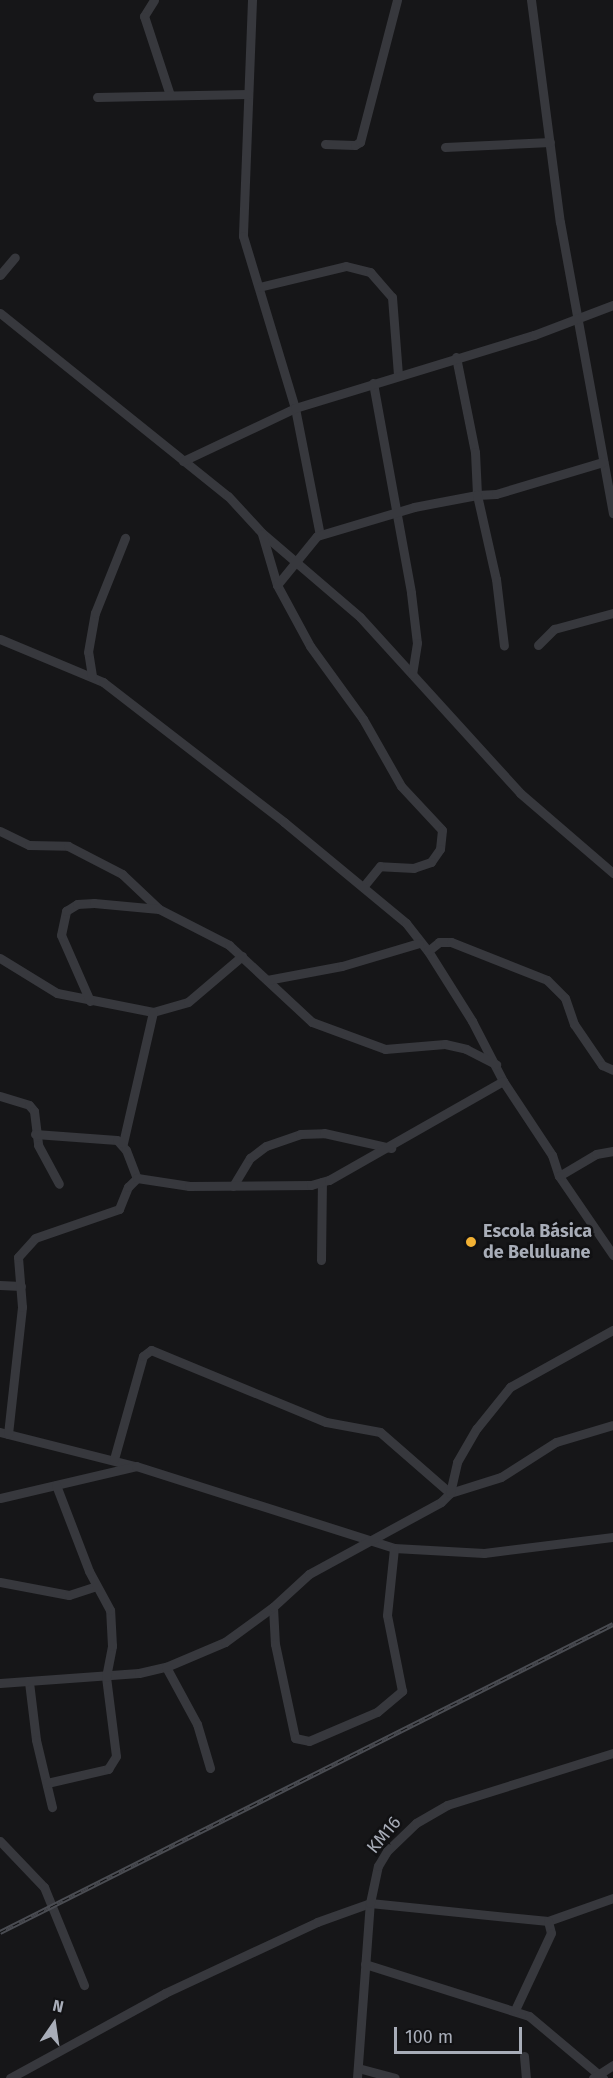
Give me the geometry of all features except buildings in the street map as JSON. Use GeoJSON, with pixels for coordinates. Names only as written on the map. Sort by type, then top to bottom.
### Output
{"type":"FeatureCollection","features":[{"type":"Feature","properties":{"kind":"street"},"geometry":{"type":"LineString","coordinates":[[154,0],[144,16],[170,95]]}},
{"type":"Feature","properties":{"kind":"street"},"geometry":{"type":"LineString","coordinates":[[252,0],[243,236],[294,408],[320,535]]}},
{"type":"Feature","properties":{"kind":"street"},"geometry":{"type":"LineString","coordinates":[[325,144],[355,146],[360,142],[397,0]]}},
{"type":"Feature","properties":{"kind":"street"},"geometry":{"type":"LineString","coordinates":[[531,0],[550,142],[613,513]]}},
{"type":"Feature","properties":{"kind":"street"},"geometry":{"type":"LineString","coordinates":[[97,97],[248,94]]}},
{"type":"Feature","properties":{"kind":"street"},"geometry":{"type":"LineString","coordinates":[[446,147],[550,142]]}},
{"type":"Feature","properties":{"kind":"street"},"geometry":{"type":"LineString","coordinates":[[0,275],[15,257]]}},
{"type":"Feature","properties":{"kind":"street"},"geometry":{"type":"LineString","coordinates":[[259,287],[346,266],[370,272],[392,297],[398,375]]}},
{"type":"Feature","properties":{"kind":"street"},"geometry":{"type":"LineString","coordinates":[[183,461],[294,408],[579,319],[613,305]]}},
{"type":"Feature","properties":{"kind":"street"},"geometry":{"type":"LineString","coordinates":[[0,313],[228,496],[262,533],[360,617],[520,793],[613,873]]}},
{"type":"Feature","properties":{"kind":"street"},"geometry":{"type":"LineString","coordinates":[[456,357],[475,452],[477,495],[496,579],[504,646]]}},
{"type":"Feature","properties":{"kind":"street"},"geometry":{"type":"LineString","coordinates":[[373,383],[397,513],[417,644],[412,674]]}},
{"type":"Feature","properties":{"kind":"street"},"geometry":{"type":"LineString","coordinates":[[277,585],[298,563],[310,542],[320,535],[397,513],[477,495],[496,494],[603,462]]}},
{"type":"Feature","properties":{"kind":"street"},"geometry":{"type":"LineString","coordinates":[[262,533],[277,585],[310,646],[363,719],[401,786],[442,830],[444,838],[431,862],[414,868],[380,866],[363,887]]}},
{"type":"Feature","properties":{"kind":"street"},"geometry":{"type":"LineString","coordinates":[[92,676],[88,652],[95,613],[125,538]]}},
{"type":"Feature","properties":{"kind":"street"},"geometry":{"type":"LineString","coordinates":[[538,645],[554,629],[613,613]]}},
{"type":"Feature","properties":{"kind":"street"},"geometry":{"type":"LineString","coordinates":[[0,639],[92,676],[395,913],[428,951],[496,1064],[503,1081],[552,1155],[559,1176],[613,1255]]}},
{"type":"Feature","properties":{"kind":"street"},"geometry":{"type":"LineString","coordinates":[[0,831],[29,844],[68,846],[135,883],[159,909]]}},
{"type":"Feature","properties":{"kind":"street"},"geometry":{"type":"LineString","coordinates":[[90,1000],[61,935],[66,911],[76,904],[94,903],[159,909],[218,938],[242,956],[302,1016],[364,1043],[401,1050],[445,1044],[466,1049],[496,1064]]}},
{"type":"Feature","properties":{"kind":"street"},"geometry":{"type":"LineString","coordinates":[[428,951],[439,942],[451,942],[547,980],[565,998],[573,1024],[602,1065],[613,1070]]}},
{"type":"Feature","properties":{"kind":"street"},"geometry":{"type":"LineString","coordinates":[[267,980],[342,966],[419,943]]}},
{"type":"Feature","properties":{"kind":"street"},"geometry":{"type":"LineString","coordinates":[[0,958],[57,993],[153,1012],[188,1002],[242,956]]}},
{"type":"Feature","properties":{"kind":"street"},"geometry":{"type":"LineString","coordinates":[[137,1178],[123,1143],[153,1012]]}},
{"type":"Feature","properties":{"kind":"street"},"geometry":{"type":"LineString","coordinates":[[137,1178],[189,1186],[322,1182],[391,1148],[503,1081]]}},
{"type":"Feature","properties":{"kind":"street"},"geometry":{"type":"LineString","coordinates":[[0,1096],[29,1105],[34,1112],[35,1134],[40,1153],[59,1184]]}},
{"type":"Feature","properties":{"kind":"street"},"geometry":{"type":"LineString","coordinates":[[35,1134],[123,1143]]}},
{"type":"Feature","properties":{"kind":"street"},"geometry":{"type":"LineString","coordinates":[[233,1185],[250,1158],[266,1146],[300,1134],[324,1134],[391,1148]]}},
{"type":"Feature","properties":{"kind":"street"},"geometry":{"type":"LineString","coordinates":[[559,1176],[596,1154],[613,1151]]}},
{"type":"Feature","properties":{"kind":"street"},"geometry":{"type":"LineString","coordinates":[[137,1178],[128,1187],[119,1209],[35,1238],[22,1249],[17,1268],[21,1286],[4,1433],[114,1459],[372,1543],[394,1548],[484,1553],[613,1537]]}},
{"type":"Feature","properties":{"kind":"street"},"geometry":{"type":"LineString","coordinates":[[321,1260],[322,1182]]}},
{"type":"Feature","properties":{"kind":"street"},"geometry":{"type":"LineString","coordinates":[[0,1284],[21,1286]]}},
{"type":"Feature","properties":{"kind":"street"},"geometry":{"type":"LineString","coordinates":[[450,1493],[457,1462],[492,1405],[510,1387],[613,1330]]}},
{"type":"Feature","properties":{"kind":"street"},"geometry":{"type":"LineString","coordinates":[[114,1459],[143,1356],[151,1350],[326,1422],[380,1432],[450,1493]]}},
{"type":"Feature","properties":{"kind":"street"},"geometry":{"type":"LineString","coordinates":[[0,1683],[106,1677],[166,1666],[225,1642],[273,1607],[309,1574],[372,1543],[431,1510],[450,1493],[501,1477],[556,1442],[613,1425]]}},
{"type":"Feature","properties":{"kind":"street"},"geometry":{"type":"LineString","coordinates":[[0,1498],[136,1466]]}},
{"type":"Feature","properties":{"kind":"street"},"geometry":{"type":"LineString","coordinates":[[46,1783],[108,1769],[116,1760],[106,1677],[112,1628],[110,1610],[97,1586],[56,1485]]}},
{"type":"Feature","properties":{"kind":"street"},"geometry":{"type":"LineString","coordinates":[[273,1607],[280,1675],[295,1738],[309,1741],[377,1712],[402,1691],[387,1616],[394,1548]]}},
{"type":"Feature","properties":{"kind":"street"},"geometry":{"type":"LineString","coordinates":[[0,1582],[69,1595],[97,1586]]}},
{"type":"Feature","properties":{"kind":"street"},"geometry":{"type":"LineString","coordinates":[[166,1666],[188,1703],[210,1768]]}},
{"type":"Feature","properties":{"kind":"street"},"geometry":{"type":"LineString","coordinates":[[29,1682],[52,1807]]}},
{"type":"Feature","properties":{"kind":"street","name":"KM16"},"geometry":{"type":"LineString","coordinates":[[358,2073],[370,1903],[378,1866],[387,1851],[431,1813],[485,1792],[523,1784],[613,1753]]}},
{"type":"Feature","properties":{"kind":"street"},"geometry":{"type":"LineString","coordinates":[[0,1841],[44,1887],[84,1985]]}},
{"type":"Feature","properties":{"kind":"street"},"geometry":{"type":"LineString","coordinates":[[10,2078],[165,1993],[317,1922],[370,1903],[548,1921],[613,1898]]}},
{"type":"Feature","properties":{"kind":"street"},"geometry":{"type":"LineString","coordinates":[[515,2010],[550,1933],[548,1921]]}},
{"type":"Feature","properties":{"kind":"street"},"geometry":{"type":"LineString","coordinates":[[365,1964],[515,2010],[544,2027],[598,2076],[613,2065]]}},
{"type":"Feature","properties":{"kind":"street"},"geometry":{"type":"LineString","coordinates":[[524,2056],[526,2078]]}},
{"type":"Feature","properties":{"kind":"street"},"geometry":{"type":"LineString","coordinates":[[358,2073],[395,2078]]}},
{"type":"Feature","properties":{"kind":"railway"},"geometry":{"type":"LineString","coordinates":[[0,1932],[613,1624]]}},
{"type":"Feature","properties":{"kind":"place","name":"Escola Básica de Beluluane"},"geometry":{"type":"Point","coordinates":[471,1242]}}]}
